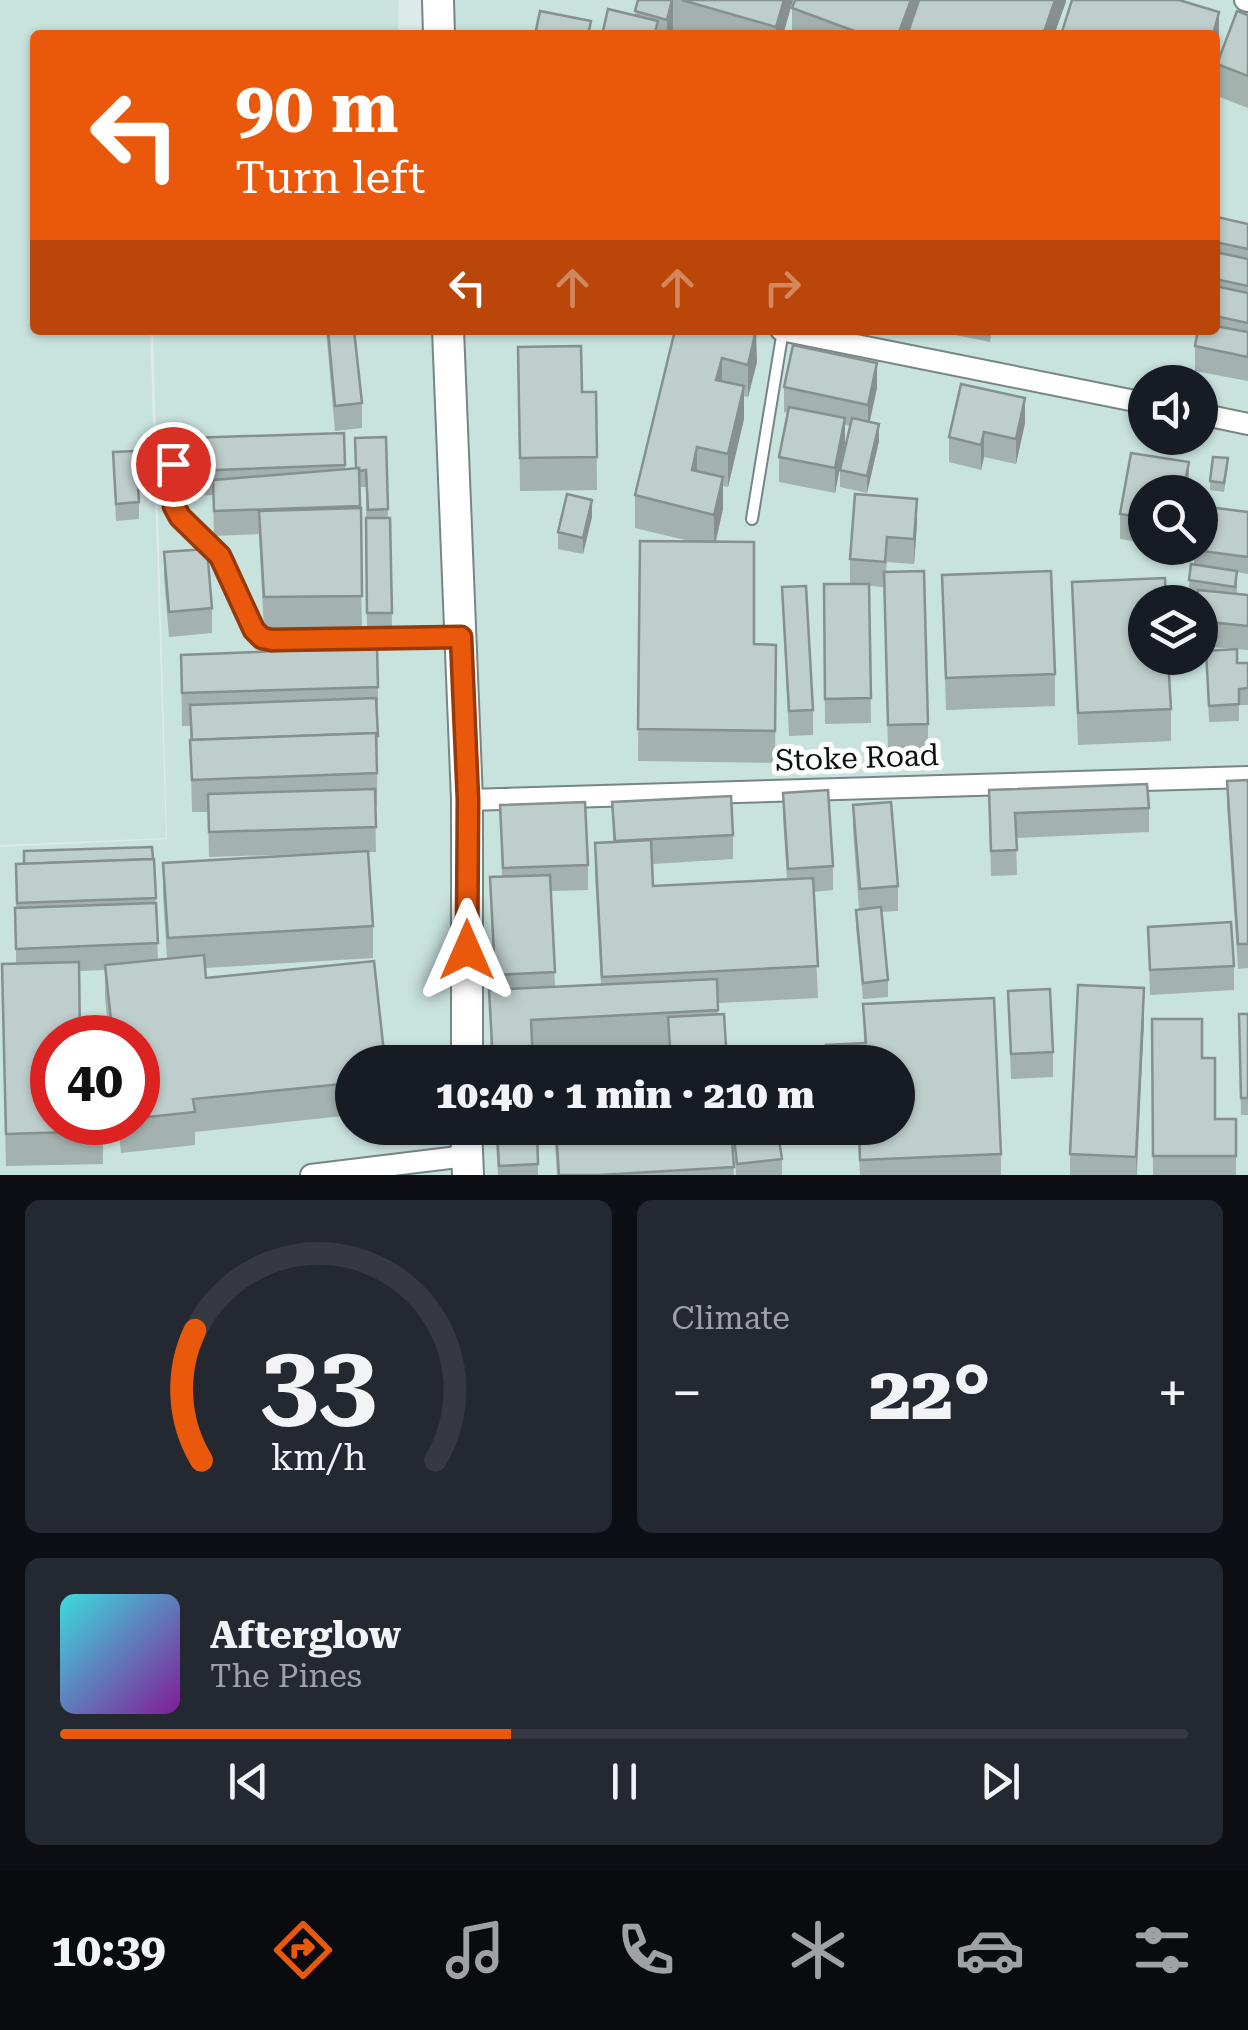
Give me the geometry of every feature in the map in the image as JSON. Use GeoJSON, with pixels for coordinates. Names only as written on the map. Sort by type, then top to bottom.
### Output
{"type":"FeatureCollection","features":[{"type":"Feature","properties":{"kind":"street"},"geometry":{"type":"LineString","coordinates":[[438,0],[439,30]]}},
{"type":"Feature","properties":{"kind":"street"},"geometry":{"type":"LineString","coordinates":[[448,335],[468,800],[467,1045]]}},
{"type":"Feature","properties":{"kind":"street"},"geometry":{"type":"LineString","coordinates":[[807,335],[1128,400]]}},
{"type":"Feature","properties":{"kind":"street"},"geometry":{"type":"LineString","coordinates":[[1218,418],[1248,424]]}},
{"type":"Feature","properties":{"kind":"street","name":"Stoke Road"},"geometry":{"type":"LineString","coordinates":[[468,800],[1248,777]]}},
{"type":"Feature","properties":{"kind":"street"},"geometry":{"type":"LineString","coordinates":[[311,1175],[467,1153]]}},
{"type":"Feature","properties":{"kind":"lane"},"geometry":{"type":"LineString","coordinates":[[752,520],[781,335]]}},
{"type":"Feature","properties":{"kind":"lane"},"geometry":{"type":"LineString","coordinates":[[173,464],[174,506],[180,517],[220,556],[254,630],[262,638],[461,637]]}},
{"type":"Feature","properties":{"kind":"shaded area"},"geometry":{"type":"Polygon","coordinates":[[[0,0],[399,0],[398,30],[30,30],[30,335],[150,335],[166,838],[0,845],[0,0]]]}},
{"type":"Feature","properties":{"kind":"shaded area"},"geometry":{"type":"Polygon","coordinates":[[[443,0],[1248,0],[1248,1175],[0,1175],[0,847],[167,839],[153,335],[1220,335],[1220,30],[445,30],[443,0]]]}},
{"type":"Feature","properties":{"kind":"building"},"geometry":{"type":"Polygon","coordinates":[[[638,0],[672,0],[667,20],[635,11],[638,0]]]}},
{"type":"Feature","properties":{"kind":"building"},"geometry":{"type":"Polygon","coordinates":[[[682,0],[784,0],[776,27],[682,0]]]}},
{"type":"Feature","properties":{"kind":"building"},"geometry":{"type":"Polygon","coordinates":[[[795,0],[911,0],[900,30],[851,30],[792,8],[795,0]]]}},
{"type":"Feature","properties":{"kind":"building"},"geometry":{"type":"Polygon","coordinates":[[[919,0],[1055,0],[1045,30],[909,30],[919,0]]]}},
{"type":"Feature","properties":{"kind":"building"},"geometry":{"type":"Polygon","coordinates":[[[1072,0],[1179,0],[1219,12],[1214,30],[1063,30],[1072,0]]]}},
{"type":"Feature","properties":{"kind":"building"},"geometry":{"type":"Polygon","coordinates":[[[608,9],[658,21],[656,30],[603,30],[608,9]]]}},
{"type":"Feature","properties":{"kind":"building"},"geometry":{"type":"Polygon","coordinates":[[[540,11],[591,21],[589,30],[536,30],[540,11]]]}},
{"type":"Feature","properties":{"kind":"building"},"geometry":{"type":"Polygon","coordinates":[[[1237,11],[1248,15],[1248,76],[1220,65],[1237,11]]]}},
{"type":"Feature","properties":{"kind":"building"},"geometry":{"type":"Polygon","coordinates":[[[1220,218],[1248,224],[1248,249],[1220,243],[1220,218]]]}},
{"type":"Feature","properties":{"kind":"building"},"geometry":{"type":"Polygon","coordinates":[[[1220,253],[1248,259],[1248,286],[1220,280],[1220,253]]]}},
{"type":"Feature","properties":{"kind":"building"},"geometry":{"type":"Polygon","coordinates":[[[1220,287],[1248,293],[1248,323],[1220,317],[1220,287]]]}},
{"type":"Feature","properties":{"kind":"building"},"geometry":{"type":"Polygon","coordinates":[[[1220,327],[1248,332],[1248,357],[1195,346],[1197,335],[1220,335],[1220,327]]]}},
{"type":"Feature","properties":{"kind":"building"},"geometry":{"type":"Polygon","coordinates":[[[328,335],[355,335],[362,403],[335,406],[328,335]]]}},
{"type":"Feature","properties":{"kind":"building"},"geometry":{"type":"Polygon","coordinates":[[[674,335],[755,335],[748,365],[722,358],[716,380],[744,386],[728,454],[697,447],[692,470],[723,477],[714,515],[635,495],[674,335]]]}},
{"type":"Feature","properties":{"kind":"building"},"geometry":{"type":"Polygon","coordinates":[[[793,345],[877,363],[868,405],[784,387],[793,345]]]}},
{"type":"Feature","properties":{"kind":"building"},"geometry":{"type":"Polygon","coordinates":[[[581,346],[582,392],[596,392],[597,457],[520,458],[518,347],[581,346]]]}},
{"type":"Feature","properties":{"kind":"building"},"geometry":{"type":"Polygon","coordinates":[[[961,384],[1025,398],[1016,439],[984,432],[981,445],[949,437],[961,384]]]}},
{"type":"Feature","properties":{"kind":"building"},"geometry":{"type":"Polygon","coordinates":[[[789,407],[845,418],[835,468],[779,457],[789,407]]]}},
{"type":"Feature","properties":{"kind":"building"},"geometry":{"type":"Polygon","coordinates":[[[852,418],[879,424],[867,476],[840,470],[852,418]]]}},
{"type":"Feature","properties":{"kind":"building"},"geometry":{"type":"Polygon","coordinates":[[[344,433],[345,465],[189,471],[188,438],[344,433]]]}},
{"type":"Feature","properties":{"kind":"building"},"geometry":{"type":"Polygon","coordinates":[[[386,437],[388,509],[368,510],[366,470],[356,468],[355,438],[386,437]]]}},
{"type":"Feature","properties":{"kind":"building"},"geometry":{"type":"Polygon","coordinates":[[[136,451],[139,502],[116,504],[113,452],[136,451]]]}},
{"type":"Feature","properties":{"kind":"building"},"geometry":{"type":"Polygon","coordinates":[[[1131,455],[1189,462],[1186,475],[1128,475],[1128,515],[1120,514],[1131,455]]]}},
{"type":"Feature","properties":{"kind":"building"},"geometry":{"type":"Polygon","coordinates":[[[1213,457],[1228,458],[1224,483],[1218,482],[1218,475],[1211,475],[1213,457]]]}},
{"type":"Feature","properties":{"kind":"building"},"geometry":{"type":"Polygon","coordinates":[[[359,468],[360,506],[214,511],[213,480],[359,468]]]}},
{"type":"Feature","properties":{"kind":"building"},"geometry":{"type":"Polygon","coordinates":[[[567,494],[592,500],[583,538],[558,532],[567,494]]]}},
{"type":"Feature","properties":{"kind":"building"},"geometry":{"type":"Polygon","coordinates":[[[855,494],[917,499],[914,539],[887,537],[885,562],[850,559],[855,494]]]}},
{"type":"Feature","properties":{"kind":"building"},"geometry":{"type":"Polygon","coordinates":[[[361,508],[362,596],[264,597],[259,511],[361,508]]]}},
{"type":"Feature","properties":{"kind":"building"},"geometry":{"type":"Polygon","coordinates":[[[1218,508],[1248,512],[1248,557],[1218,553],[1218,508]]]}},
{"type":"Feature","properties":{"kind":"building"},"geometry":{"type":"Polygon","coordinates":[[[366,518],[390,518],[392,613],[367,613],[366,518]]]}},
{"type":"Feature","properties":{"kind":"building"},"geometry":{"type":"Polygon","coordinates":[[[640,541],[754,542],[754,644],[776,645],[775,731],[638,729],[640,541]]]}},
{"type":"Feature","properties":{"kind":"building"},"geometry":{"type":"Polygon","coordinates":[[[207,549],[212,608],[169,612],[164,552],[207,549]]]}},
{"type":"Feature","properties":{"kind":"building"},"geometry":{"type":"Polygon","coordinates":[[[1191,565],[1237,571],[1235,587],[1189,580],[1191,565]]]}},
{"type":"Feature","properties":{"kind":"building"},"geometry":{"type":"Polygon","coordinates":[[[924,571],[928,724],[888,725],[884,572],[924,571]]]}},
{"type":"Feature","properties":{"kind":"building"},"geometry":{"type":"Polygon","coordinates":[[[1051,571],[1055,674],[946,678],[942,575],[1051,571]]]}},
{"type":"Feature","properties":{"kind":"building"},"geometry":{"type":"Polygon","coordinates":[[[1165,578],[1165,585],[1128,585],[1128,675],[1169,675],[1171,709],[1078,713],[1072,582],[1165,578]]]}},
{"type":"Feature","properties":{"kind":"building"},"geometry":{"type":"Polygon","coordinates":[[[824,584],[869,584],[871,698],[825,699],[824,584]]]}},
{"type":"Feature","properties":{"kind":"building"},"geometry":{"type":"Polygon","coordinates":[[[806,586],[813,710],[789,711],[782,587],[806,586]]]}},
{"type":"Feature","properties":{"kind":"building"},"geometry":{"type":"Polygon","coordinates":[[[1218,592],[1248,595],[1248,626],[1218,623],[1218,592]]]}},
{"type":"Feature","properties":{"kind":"building"},"geometry":{"type":"Polygon","coordinates":[[[377,647],[378,687],[182,693],[181,655],[377,647]]]}},
{"type":"Feature","properties":{"kind":"building"},"geometry":{"type":"Polygon","coordinates":[[[1237,649],[1237,663],[1248,663],[1248,688],[1239,689],[1239,704],[1209,706],[1207,675],[1218,675],[1218,650],[1237,649]]]}},
{"type":"Feature","properties":{"kind":"building"},"geometry":{"type":"Polygon","coordinates":[[[376,698],[378,736],[376,733],[192,740],[190,705],[376,698]]]}},
{"type":"Feature","properties":{"kind":"building"},"geometry":{"type":"Polygon","coordinates":[[[376,733],[377,773],[192,780],[190,740],[376,733]]]}},
{"type":"Feature","properties":{"kind":"building"},"geometry":{"type":"Polygon","coordinates":[[[1248,780],[1248,944],[1238,944],[1227,781],[1248,780]]]}},
{"type":"Feature","properties":{"kind":"building"},"geometry":{"type":"Polygon","coordinates":[[[1147,784],[1149,808],[1015,813],[1017,850],[991,851],[989,790],[1147,784]]]}},
{"type":"Feature","properties":{"kind":"building"},"geometry":{"type":"Polygon","coordinates":[[[375,789],[376,827],[209,832],[208,794],[375,789]]]}},
{"type":"Feature","properties":{"kind":"building"},"geometry":{"type":"Polygon","coordinates":[[[828,790],[833,866],[788,869],[783,793],[828,790]]]}},
{"type":"Feature","properties":{"kind":"building"},"geometry":{"type":"Polygon","coordinates":[[[731,796],[733,835],[615,841],[612,802],[731,796]]]}},
{"type":"Feature","properties":{"kind":"building"},"geometry":{"type":"Polygon","coordinates":[[[585,802],[588,865],[503,868],[500,805],[585,802]]]}},
{"type":"Feature","properties":{"kind":"building"},"geometry":{"type":"Polygon","coordinates":[[[891,802],[898,886],[860,889],[853,805],[891,802]]]}},
{"type":"Feature","properties":{"kind":"building"},"geometry":{"type":"Polygon","coordinates":[[[651,840],[653,886],[813,878],[818,966],[602,977],[595,843],[651,840]]]}},
{"type":"Feature","properties":{"kind":"building"},"geometry":{"type":"Polygon","coordinates":[[[152,847],[153,859],[24,864],[24,851],[152,847]]]}},
{"type":"Feature","properties":{"kind":"building"},"geometry":{"type":"Polygon","coordinates":[[[368,851],[373,926],[168,938],[163,863],[368,851]]]}},
{"type":"Feature","properties":{"kind":"building"},"geometry":{"type":"Polygon","coordinates":[[[154,859],[156,898],[17,903],[16,864],[154,859]]]}},
{"type":"Feature","properties":{"kind":"building"},"geometry":{"type":"Polygon","coordinates":[[[550,875],[555,972],[495,975],[490,877],[550,875]]]}},
{"type":"Feature","properties":{"kind":"building"},"geometry":{"type":"Polygon","coordinates":[[[156,903],[158,943],[16,949],[15,908],[156,903]]]}},
{"type":"Feature","properties":{"kind":"building"},"geometry":{"type":"Polygon","coordinates":[[[881,907],[888,980],[863,983],[856,910],[881,907]]]}},
{"type":"Feature","properties":{"kind":"building"},"geometry":{"type":"Polygon","coordinates":[[[1231,922],[1234,966],[1150,970],[1148,927],[1231,922]]]}},
{"type":"Feature","properties":{"kind":"building"},"geometry":{"type":"Polygon","coordinates":[[[204,955],[206,978],[374,961],[383,1045],[335,1045],[335,1085],[193,1099],[195,1112],[160,1116],[160,1015],[110,1015],[105,965],[204,955]]]}},
{"type":"Feature","properties":{"kind":"building"},"geometry":{"type":"Polygon","coordinates":[[[79,962],[80,1015],[30,1015],[30,1133],[6,1134],[2,964],[79,962]]]}},
{"type":"Feature","properties":{"kind":"building"},"geometry":{"type":"Polygon","coordinates":[[[717,979],[718,1010],[531,1020],[532,1045],[492,1045],[489,990],[717,979]]]}},
{"type":"Feature","properties":{"kind":"building"},"geometry":{"type":"Polygon","coordinates":[[[1078,985],[1144,988],[1136,1157],[1070,1154],[1078,985]]]}},
{"type":"Feature","properties":{"kind":"building"},"geometry":{"type":"Polygon","coordinates":[[[1050,989],[1053,1052],[1011,1054],[1008,991],[1050,989]]]}},
{"type":"Feature","properties":{"kind":"building"},"geometry":{"type":"Polygon","coordinates":[[[994,998],[1001,1154],[860,1160],[860,1145],[915,1145],[915,1045],[826,1045],[866,1043],[863,1004],[994,998]]]}},
{"type":"Feature","properties":{"kind":"building"},"geometry":{"type":"Polygon","coordinates":[[[724,1014],[726,1045],[670,1045],[668,1017],[724,1014]]]}},
{"type":"Feature","properties":{"kind":"building"},"geometry":{"type":"Polygon","coordinates":[[[1239,1014],[1248,1014],[1248,1098],[1241,1098],[1239,1014]]]}},
{"type":"Feature","properties":{"kind":"building"},"geometry":{"type":"Polygon","coordinates":[[[1152,1019],[1202,1019],[1202,1058],[1215,1058],[1215,1119],[1236,1119],[1236,1156],[1153,1156],[1152,1019]]]}},
{"type":"Feature","properties":{"kind":"building"},"geometry":{"type":"Polygon","coordinates":[[[498,1145],[537,1145],[538,1164],[499,1166],[498,1145]]]}},
{"type":"Feature","properties":{"kind":"building"},"geometry":{"type":"Polygon","coordinates":[[[557,1145],[732,1145],[734,1167],[559,1175],[557,1145]]]}},
{"type":"Feature","properties":{"kind":"building"},"geometry":{"type":"Polygon","coordinates":[[[735,1145],[780,1145],[782,1159],[737,1164],[735,1145]]]}},
{"type":"Feature","properties":{"kind":"route"},"geometry":{"type":"LineString","coordinates":[[173,464],[174,506],[180,517],[220,556],[254,630],[262,638],[461,637],[468,800],[467,950]]}}]}
